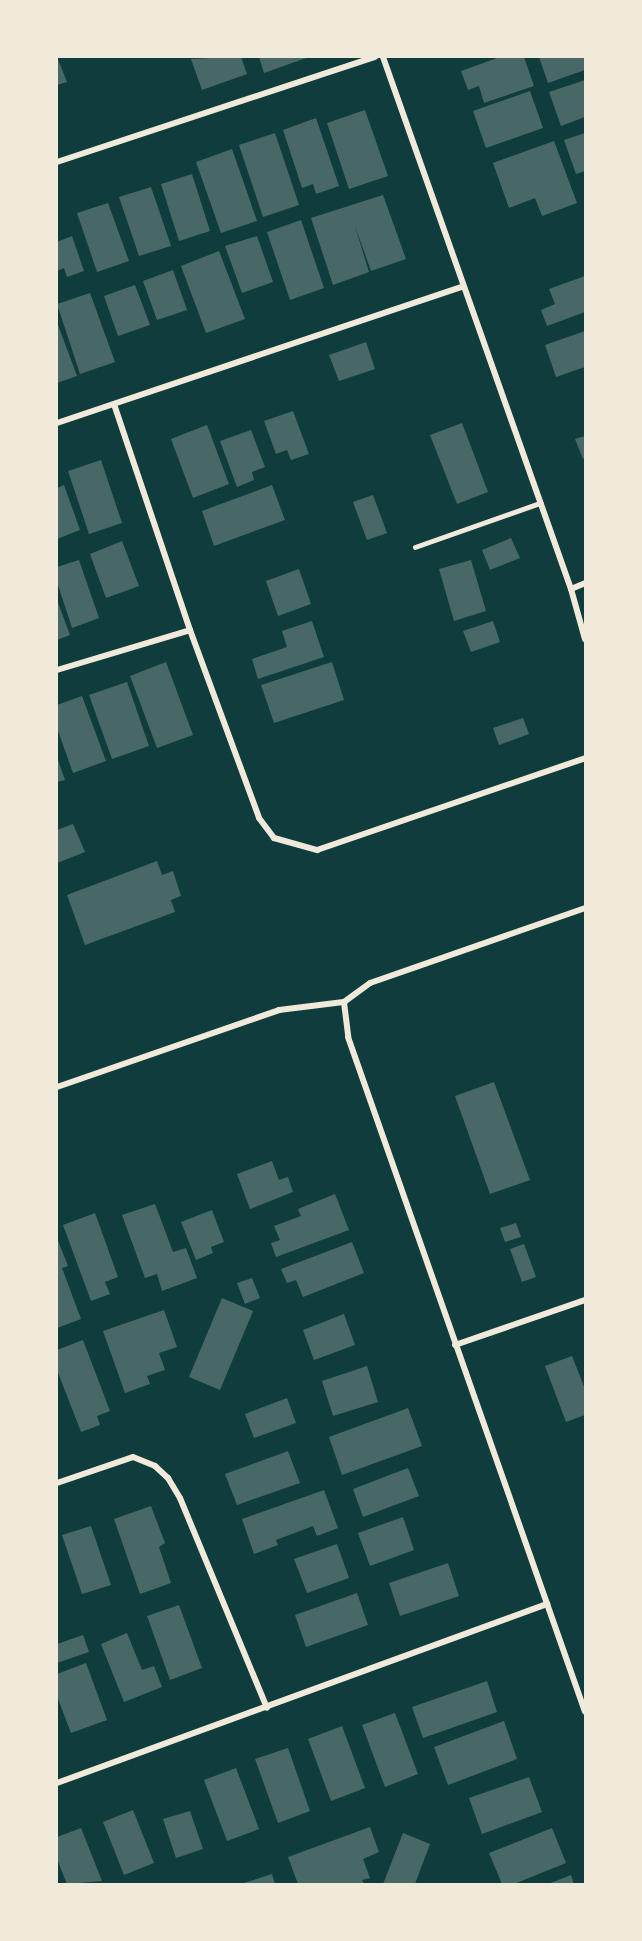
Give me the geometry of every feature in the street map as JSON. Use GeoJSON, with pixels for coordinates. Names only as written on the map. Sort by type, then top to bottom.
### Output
{"type":"FeatureCollection","features":[{"type":"Feature","properties":{"kind":"street"},"geometry":{"type":"LineString","coordinates":[[57,162],[375,57]]}},
{"type":"Feature","properties":{"kind":"street"},"geometry":{"type":"LineString","coordinates":[[383,57],[462,287],[571,589],[585,639]]}},
{"type":"Feature","properties":{"kind":"street"},"geometry":{"type":"LineString","coordinates":[[57,423],[115,407],[462,287]]}},
{"type":"Feature","properties":{"kind":"street"},"geometry":{"type":"LineString","coordinates":[[115,407],[190,630],[259,818],[274,838],[317,850],[585,758]]}},
{"type":"Feature","properties":{"kind":"street"},"geometry":{"type":"LineString","coordinates":[[571,589],[585,583]]}},
{"type":"Feature","properties":{"kind":"street"},"geometry":{"type":"LineString","coordinates":[[57,670],[190,630]]}},
{"type":"Feature","properties":{"kind":"street"},"geometry":{"type":"LineString","coordinates":[[57,1087],[279,1010],[344,1002],[370,983],[585,908]]}},
{"type":"Feature","properties":{"kind":"street"},"geometry":{"type":"LineString","coordinates":[[344,1002],[348,1037],[585,1712]]}},
{"type":"Feature","properties":{"kind":"street"},"geometry":{"type":"LineString","coordinates":[[455,1345],[585,1300]]}},
{"type":"Feature","properties":{"kind":"street"},"geometry":{"type":"LineString","coordinates":[[57,1483],[133,1457],[155,1466],[168,1478],[180,1498],[267,1708]]}},
{"type":"Feature","properties":{"kind":"street"},"geometry":{"type":"LineString","coordinates":[[57,1783],[547,1604]]}},
{"type":"Feature","properties":{"kind":"lane"},"geometry":{"type":"LineString","coordinates":[[415,547],[540,503]]}},
{"type":"Feature","properties":{"kind":"building"},"geometry":{"type":"Polygon","coordinates":[[[57,57],[67,82],[57,85],[57,57]]]}},
{"type":"Feature","properties":{"kind":"building"},"geometry":{"type":"Polygon","coordinates":[[[241,57],[247,74],[202,90],[191,59],[241,57]]]}},
{"type":"Feature","properties":{"kind":"building"},"geometry":{"type":"Polygon","coordinates":[[[259,57],[309,57],[264,73],[259,57]]]}},
{"type":"Feature","properties":{"kind":"building"},"geometry":{"type":"Polygon","coordinates":[[[500,57],[524,57],[534,86],[484,103],[479,86],[468,90],[461,71],[500,57]]]}},
{"type":"Feature","properties":{"kind":"building"},"geometry":{"type":"Polygon","coordinates":[[[539,57],[585,57],[585,70],[548,83],[539,57]]]}},
{"type":"Feature","properties":{"kind":"building"},"geometry":{"type":"Polygon","coordinates":[[[585,80],[585,117],[561,126],[549,92],[585,80]]]}},
{"type":"Feature","properties":{"kind":"building"},"geometry":{"type":"Polygon","coordinates":[[[530,91],[543,128],[486,148],[473,111],[530,91]]]}},
{"type":"Feature","properties":{"kind":"building"},"geometry":{"type":"Polygon","coordinates":[[[365,110],[388,176],[349,189],[327,123],[365,110]]]}},
{"type":"Feature","properties":{"kind":"building"},"geometry":{"type":"Polygon","coordinates":[[[316,118],[339,186],[316,194],[313,184],[302,188],[283,130],[316,118]]]}},
{"type":"Feature","properties":{"kind":"building"},"geometry":{"type":"Polygon","coordinates":[[[275,133],[299,205],[263,217],[239,145],[275,133]]]}},
{"type":"Feature","properties":{"kind":"building"},"geometry":{"type":"Polygon","coordinates":[[[585,133],[585,171],[576,174],[564,140],[585,133]]]}},
{"type":"Feature","properties":{"kind":"building"},"geometry":{"type":"Polygon","coordinates":[[[554,141],[577,203],[542,216],[535,198],[509,208],[493,163],[554,141]]]}},
{"type":"Feature","properties":{"kind":"building"},"geometry":{"type":"Polygon","coordinates":[[[232,149],[257,221],[221,233],[196,162],[232,149]]]}},
{"type":"Feature","properties":{"kind":"building"},"geometry":{"type":"Polygon","coordinates":[[[192,174],[210,231],[179,241],[161,184],[192,174]]]}},
{"type":"Feature","properties":{"kind":"building"},"geometry":{"type":"Polygon","coordinates":[[[151,187],[171,246],[139,256],[119,197],[151,187]]]}},
{"type":"Feature","properties":{"kind":"building"},"geometry":{"type":"Polygon","coordinates":[[[383,195],[406,259],[371,271],[355,226],[369,272],[333,285],[311,218],[383,195]]]}},
{"type":"Feature","properties":{"kind":"building"},"geometry":{"type":"Polygon","coordinates":[[[108,203],[129,261],[97,272],[77,213],[108,203]]]}},
{"type":"Feature","properties":{"kind":"building"},"geometry":{"type":"Polygon","coordinates":[[[301,220],[324,288],[290,300],[267,232],[301,220]]]}},
{"type":"Feature","properties":{"kind":"building"},"geometry":{"type":"Polygon","coordinates":[[[72,236],[84,271],[67,277],[64,268],[57,271],[57,242],[72,236]]]}},
{"type":"Feature","properties":{"kind":"building"},"geometry":{"type":"Polygon","coordinates":[[[257,236],[273,282],[242,293],[225,246],[257,236]]]}},
{"type":"Feature","properties":{"kind":"building"},"geometry":{"type":"Polygon","coordinates":[[[219,251],[245,319],[206,333],[181,266],[219,251]]]}},
{"type":"Feature","properties":{"kind":"building"},"geometry":{"type":"Polygon","coordinates":[[[173,270],[187,310],[157,320],[143,281],[173,270]]]}},
{"type":"Feature","properties":{"kind":"building"},"geometry":{"type":"Polygon","coordinates":[[[585,276],[585,312],[547,326],[541,310],[555,304],[549,289],[585,276]]]}},
{"type":"Feature","properties":{"kind":"building"},"geometry":{"type":"Polygon","coordinates":[[[135,285],[150,325],[118,336],[104,296],[135,285]]]}},
{"type":"Feature","properties":{"kind":"building"},"geometry":{"type":"Polygon","coordinates":[[[90,293],[115,362],[80,374],[57,304],[90,293]]]}},
{"type":"Feature","properties":{"kind":"building"},"geometry":{"type":"Polygon","coordinates":[[[57,322],[77,376],[57,383],[57,322]]]}},
{"type":"Feature","properties":{"kind":"building"},"geometry":{"type":"Polygon","coordinates":[[[585,331],[585,367],[556,377],[545,345],[585,331]]]}},
{"type":"Feature","properties":{"kind":"building"},"geometry":{"type":"Polygon","coordinates":[[[366,342],[375,369],[339,381],[329,355],[366,342]]]}},
{"type":"Feature","properties":{"kind":"building"},"geometry":{"type":"Polygon","coordinates":[[[293,411],[309,454],[291,460],[287,450],[276,454],[264,421],[293,411]]]}},
{"type":"Feature","properties":{"kind":"building"},"geometry":{"type":"Polygon","coordinates":[[[462,423],[488,492],[457,504],[430,435],[462,423]]]}},
{"type":"Feature","properties":{"kind":"building"},"geometry":{"type":"Polygon","coordinates":[[[207,425],[229,484],[193,498],[171,439],[207,425]]]}},
{"type":"Feature","properties":{"kind":"building"},"geometry":{"type":"Polygon","coordinates":[[[251,430],[265,467],[252,472],[254,480],[237,487],[220,441],[251,430]]]}},
{"type":"Feature","properties":{"kind":"building"},"geometry":{"type":"Polygon","coordinates":[[[585,436],[585,458],[583,459],[575,439],[585,436]]]}},
{"type":"Feature","properties":{"kind":"building"},"geometry":{"type":"Polygon","coordinates":[[[101,460],[122,523],[89,534],[68,471],[101,460]]]}},
{"type":"Feature","properties":{"kind":"building"},"geometry":{"type":"Polygon","coordinates":[[[64,485],[80,530],[57,539],[57,488],[64,485]]]}},
{"type":"Feature","properties":{"kind":"building"},"geometry":{"type":"Polygon","coordinates":[[[272,485],[285,520],[214,546],[202,511],[272,485]]]}},
{"type":"Feature","properties":{"kind":"building"},"geometry":{"type":"Polygon","coordinates":[[[373,495],[387,533],[367,540],[353,502],[373,495]]]}},
{"type":"Feature","properties":{"kind":"building"},"geometry":{"type":"Polygon","coordinates":[[[511,538],[520,558],[490,570],[482,550],[511,538]]]}},
{"type":"Feature","properties":{"kind":"building"},"geometry":{"type":"Polygon","coordinates":[[[122,541],[139,586],[106,598],[90,554],[122,541]]]}},
{"type":"Feature","properties":{"kind":"building"},"geometry":{"type":"Polygon","coordinates":[[[79,560],[99,618],[72,628],[57,582],[57,567],[79,560]]]}},
{"type":"Feature","properties":{"kind":"building"},"geometry":{"type":"Polygon","coordinates":[[[471,560],[486,611],[454,621],[439,569],[471,560]]]}},
{"type":"Feature","properties":{"kind":"building"},"geometry":{"type":"Polygon","coordinates":[[[299,569],[311,604],[278,616],[266,581],[299,569]]]}},
{"type":"Feature","properties":{"kind":"building"},"geometry":{"type":"Polygon","coordinates":[[[57,600],[70,635],[57,640],[57,600]]]}},
{"type":"Feature","properties":{"kind":"building"},"geometry":{"type":"Polygon","coordinates":[[[312,621],[324,657],[258,679],[252,659],[287,647],[282,631],[312,621]]]}},
{"type":"Feature","properties":{"kind":"building"},"geometry":{"type":"Polygon","coordinates":[[[493,621],[500,642],[471,652],[463,631],[493,621]]]}},
{"type":"Feature","properties":{"kind":"building"},"geometry":{"type":"Polygon","coordinates":[[[166,662],[193,735],[157,748],[130,676],[166,662]]]}},
{"type":"Feature","properties":{"kind":"building"},"geometry":{"type":"Polygon","coordinates":[[[332,662],[344,700],[274,723],[261,685],[332,662]]]}},
{"type":"Feature","properties":{"kind":"building"},"geometry":{"type":"Polygon","coordinates":[[[127,682],[149,746],[112,759],[89,695],[127,682]]]}},
{"type":"Feature","properties":{"kind":"building"},"geometry":{"type":"Polygon","coordinates":[[[82,696],[106,761],[73,773],[57,728],[57,705],[82,696]]]}},
{"type":"Feature","properties":{"kind":"building"},"geometry":{"type":"Polygon","coordinates":[[[523,718],[529,734],[499,745],[493,728],[523,718]]]}},
{"type":"Feature","properties":{"kind":"building"},"geometry":{"type":"Polygon","coordinates":[[[57,757],[65,780],[57,782],[57,757]]]}},
{"type":"Feature","properties":{"kind":"building"},"geometry":{"type":"Polygon","coordinates":[[[73,824],[85,852],[57,863],[57,830],[73,824]]]}},
{"type":"Feature","properties":{"kind":"building"},"geometry":{"type":"Polygon","coordinates":[[[157,861],[162,875],[173,871],[181,896],[171,900],[175,912],[85,945],[67,895],[157,861]]]}},
{"type":"Feature","properties":{"kind":"building"},"geometry":{"type":"Polygon","coordinates":[[[494,1082],[530,1180],[490,1194],[455,1096],[494,1082]]]}},
{"type":"Feature","properties":{"kind":"building"},"geometry":{"type":"Polygon","coordinates":[[[272,1161],[279,1180],[288,1177],[293,1192],[250,1209],[237,1174],[272,1161]]]}},
{"type":"Feature","properties":{"kind":"building"},"geometry":{"type":"Polygon","coordinates":[[[335,1194],[349,1230],[276,1257],[271,1243],[280,1240],[274,1226],[301,1216],[298,1209],[335,1194]]]}},
{"type":"Feature","properties":{"kind":"building"},"geometry":{"type":"Polygon","coordinates":[[[155,1204],[173,1252],[186,1248],[197,1278],[162,1291],[157,1274],[145,1278],[122,1215],[155,1204]]]}},
{"type":"Feature","properties":{"kind":"building"},"geometry":{"type":"Polygon","coordinates":[[[212,1210],[224,1242],[211,1247],[213,1253],[196,1260],[181,1222],[212,1210]]]}},
{"type":"Feature","properties":{"kind":"building"},"geometry":{"type":"Polygon","coordinates":[[[95,1213],[118,1277],[105,1282],[110,1294],[91,1301],[63,1225],[95,1213]]]}},
{"type":"Feature","properties":{"kind":"building"},"geometry":{"type":"Polygon","coordinates":[[[516,1223],[521,1237],[505,1242],[500,1228],[516,1223]]]}},
{"type":"Feature","properties":{"kind":"building"},"geometry":{"type":"Polygon","coordinates":[[[57,1238],[68,1266],[62,1268],[81,1319],[57,1328],[57,1238]]]}},
{"type":"Feature","properties":{"kind":"building"},"geometry":{"type":"Polygon","coordinates":[[[352,1242],[364,1273],[303,1297],[296,1280],[287,1283],[281,1269],[352,1242]]]}},
{"type":"Feature","properties":{"kind":"building"},"geometry":{"type":"Polygon","coordinates":[[[524,1244],[536,1277],[522,1282],[510,1249],[524,1244]]]}},
{"type":"Feature","properties":{"kind":"building"},"geometry":{"type":"Polygon","coordinates":[[[252,1278],[260,1298],[245,1304],[237,1283],[252,1278]]]}},
{"type":"Feature","properties":{"kind":"building"},"geometry":{"type":"Polygon","coordinates":[[[222,1298],[253,1311],[220,1390],[189,1377],[222,1298]]]}},
{"type":"Feature","properties":{"kind":"building"},"geometry":{"type":"Polygon","coordinates":[[[164,1310],[177,1347],[159,1353],[165,1370],[147,1376],[150,1384],[125,1393],[103,1331],[164,1310]]]}},
{"type":"Feature","properties":{"kind":"building"},"geometry":{"type":"Polygon","coordinates":[[[344,1314],[355,1345],[314,1360],[303,1330],[344,1314]]]}},
{"type":"Feature","properties":{"kind":"building"},"geometry":{"type":"Polygon","coordinates":[[[83,1340],[110,1411],[97,1416],[100,1425],[81,1432],[57,1370],[57,1350],[83,1340]]]}},
{"type":"Feature","properties":{"kind":"building"},"geometry":{"type":"Polygon","coordinates":[[[572,1356],[585,1389],[585,1415],[566,1422],[545,1366],[572,1356]]]}},
{"type":"Feature","properties":{"kind":"building"},"geometry":{"type":"Polygon","coordinates":[[[367,1366],[378,1402],[333,1416],[322,1381],[367,1366]]]}},
{"type":"Feature","properties":{"kind":"building"},"geometry":{"type":"Polygon","coordinates":[[[287,1398],[296,1423],[254,1438],[245,1414],[287,1398]]]}},
{"type":"Feature","properties":{"kind":"building"},"geometry":{"type":"Polygon","coordinates":[[[408,1408],[422,1446],[342,1475],[329,1437],[408,1408]]]}},
{"type":"Feature","properties":{"kind":"building"},"geometry":{"type":"Polygon","coordinates":[[[288,1451],[300,1483],[237,1505],[225,1474],[288,1451]]]}},
{"type":"Feature","properties":{"kind":"building"},"geometry":{"type":"Polygon","coordinates":[[[408,1468],[419,1496],[363,1517],[353,1489],[408,1468]]]}},
{"type":"Feature","properties":{"kind":"building"},"geometry":{"type":"Polygon","coordinates":[[[324,1490],[338,1528],[317,1536],[313,1526],[276,1540],[278,1545],[254,1554],[242,1519],[324,1490]]]}},
{"type":"Feature","properties":{"kind":"building"},"geometry":{"type":"Polygon","coordinates":[[[151,1506],[165,1543],[159,1547],[171,1583],[140,1594],[114,1519],[151,1506]]]}},
{"type":"Feature","properties":{"kind":"building"},"geometry":{"type":"Polygon","coordinates":[[[403,1517],[414,1550],[370,1566],[358,1533],[403,1517]]]}},
{"type":"Feature","properties":{"kind":"building"},"geometry":{"type":"Polygon","coordinates":[[[91,1526],[111,1585],[82,1594],[62,1535],[91,1526]]]}},
{"type":"Feature","properties":{"kind":"building"},"geometry":{"type":"Polygon","coordinates":[[[337,1544],[349,1578],[307,1593],[294,1559],[337,1544]]]}},
{"type":"Feature","properties":{"kind":"building"},"geometry":{"type":"Polygon","coordinates":[[[448,1563],[459,1596],[400,1616],[389,1583],[448,1563]]]}},
{"type":"Feature","properties":{"kind":"building"},"geometry":{"type":"Polygon","coordinates":[[[357,1593],[368,1625],[306,1647],[295,1615],[357,1593]]]}},
{"type":"Feature","properties":{"kind":"building"},"geometry":{"type":"Polygon","coordinates":[[[179,1605],[202,1668],[170,1680],[147,1616],[179,1605]]]}},
{"type":"Feature","properties":{"kind":"building"},"geometry":{"type":"Polygon","coordinates":[[[127,1633],[142,1670],[154,1666],[162,1687],[124,1702],[101,1644],[127,1633]]]}},
{"type":"Feature","properties":{"kind":"building"},"geometry":{"type":"Polygon","coordinates":[[[83,1635],[89,1652],[57,1663],[57,1644],[83,1635]]]}},
{"type":"Feature","properties":{"kind":"building"},"geometry":{"type":"Polygon","coordinates":[[[86,1663],[107,1720],[71,1733],[57,1696],[57,1674],[86,1663]]]}},
{"type":"Feature","properties":{"kind":"building"},"geometry":{"type":"Polygon","coordinates":[[[487,1681],[497,1712],[423,1738],[412,1707],[487,1681]]]}},
{"type":"Feature","properties":{"kind":"building"},"geometry":{"type":"Polygon","coordinates":[[[395,1713],[418,1774],[385,1787],[362,1725],[395,1713]]]}},
{"type":"Feature","properties":{"kind":"building"},"geometry":{"type":"Polygon","coordinates":[[[504,1721],[517,1759],[448,1785],[434,1747],[504,1721]]]}},
{"type":"Feature","properties":{"kind":"building"},"geometry":{"type":"Polygon","coordinates":[[[342,1726],[365,1788],[331,1801],[308,1739],[342,1726]]]}},
{"type":"Feature","properties":{"kind":"building"},"geometry":{"type":"Polygon","coordinates":[[[288,1748],[310,1811],[278,1823],[255,1759],[288,1748]]]}},
{"type":"Feature","properties":{"kind":"building"},"geometry":{"type":"Polygon","coordinates":[[[236,1768],[259,1829],[227,1841],[204,1780],[236,1768]]]}},
{"type":"Feature","properties":{"kind":"building"},"geometry":{"type":"Polygon","coordinates":[[[529,1777],[542,1812],[482,1834],[469,1798],[529,1777]]]}},
{"type":"Feature","properties":{"kind":"building"},"geometry":{"type":"Polygon","coordinates":[[[133,1810],[154,1863],[124,1875],[103,1822],[133,1810]]]}},
{"type":"Feature","properties":{"kind":"building"},"geometry":{"type":"Polygon","coordinates":[[[190,1811],[203,1849],[176,1858],[163,1819],[190,1811]]]}},
{"type":"Feature","properties":{"kind":"building"},"geometry":{"type":"Polygon","coordinates":[[[370,1827],[379,1852],[363,1859],[370,1878],[362,1880],[364,1884],[298,1884],[288,1857],[370,1827]]]}},
{"type":"Feature","properties":{"kind":"building"},"geometry":{"type":"Polygon","coordinates":[[[81,1828],[102,1881],[67,1884],[57,1859],[57,1837],[81,1828]]]}},
{"type":"Feature","properties":{"kind":"building"},"geometry":{"type":"Polygon","coordinates":[[[552,1828],[566,1863],[514,1884],[502,1884],[489,1853],[552,1828]]]}},
{"type":"Feature","properties":{"kind":"building"},"geometry":{"type":"Polygon","coordinates":[[[403,1833],[430,1844],[415,1884],[383,1884],[403,1833]]]}},
{"type":"Feature","properties":{"kind":"building"},"geometry":{"type":"Polygon","coordinates":[[[272,1874],[275,1884],[241,1884],[272,1874]]]}},
{"type":"Feature","properties":{"kind":"building"},"geometry":{"type":"Polygon","coordinates":[[[571,1875],[574,1884],[548,1884],[571,1875]]]}}]}
